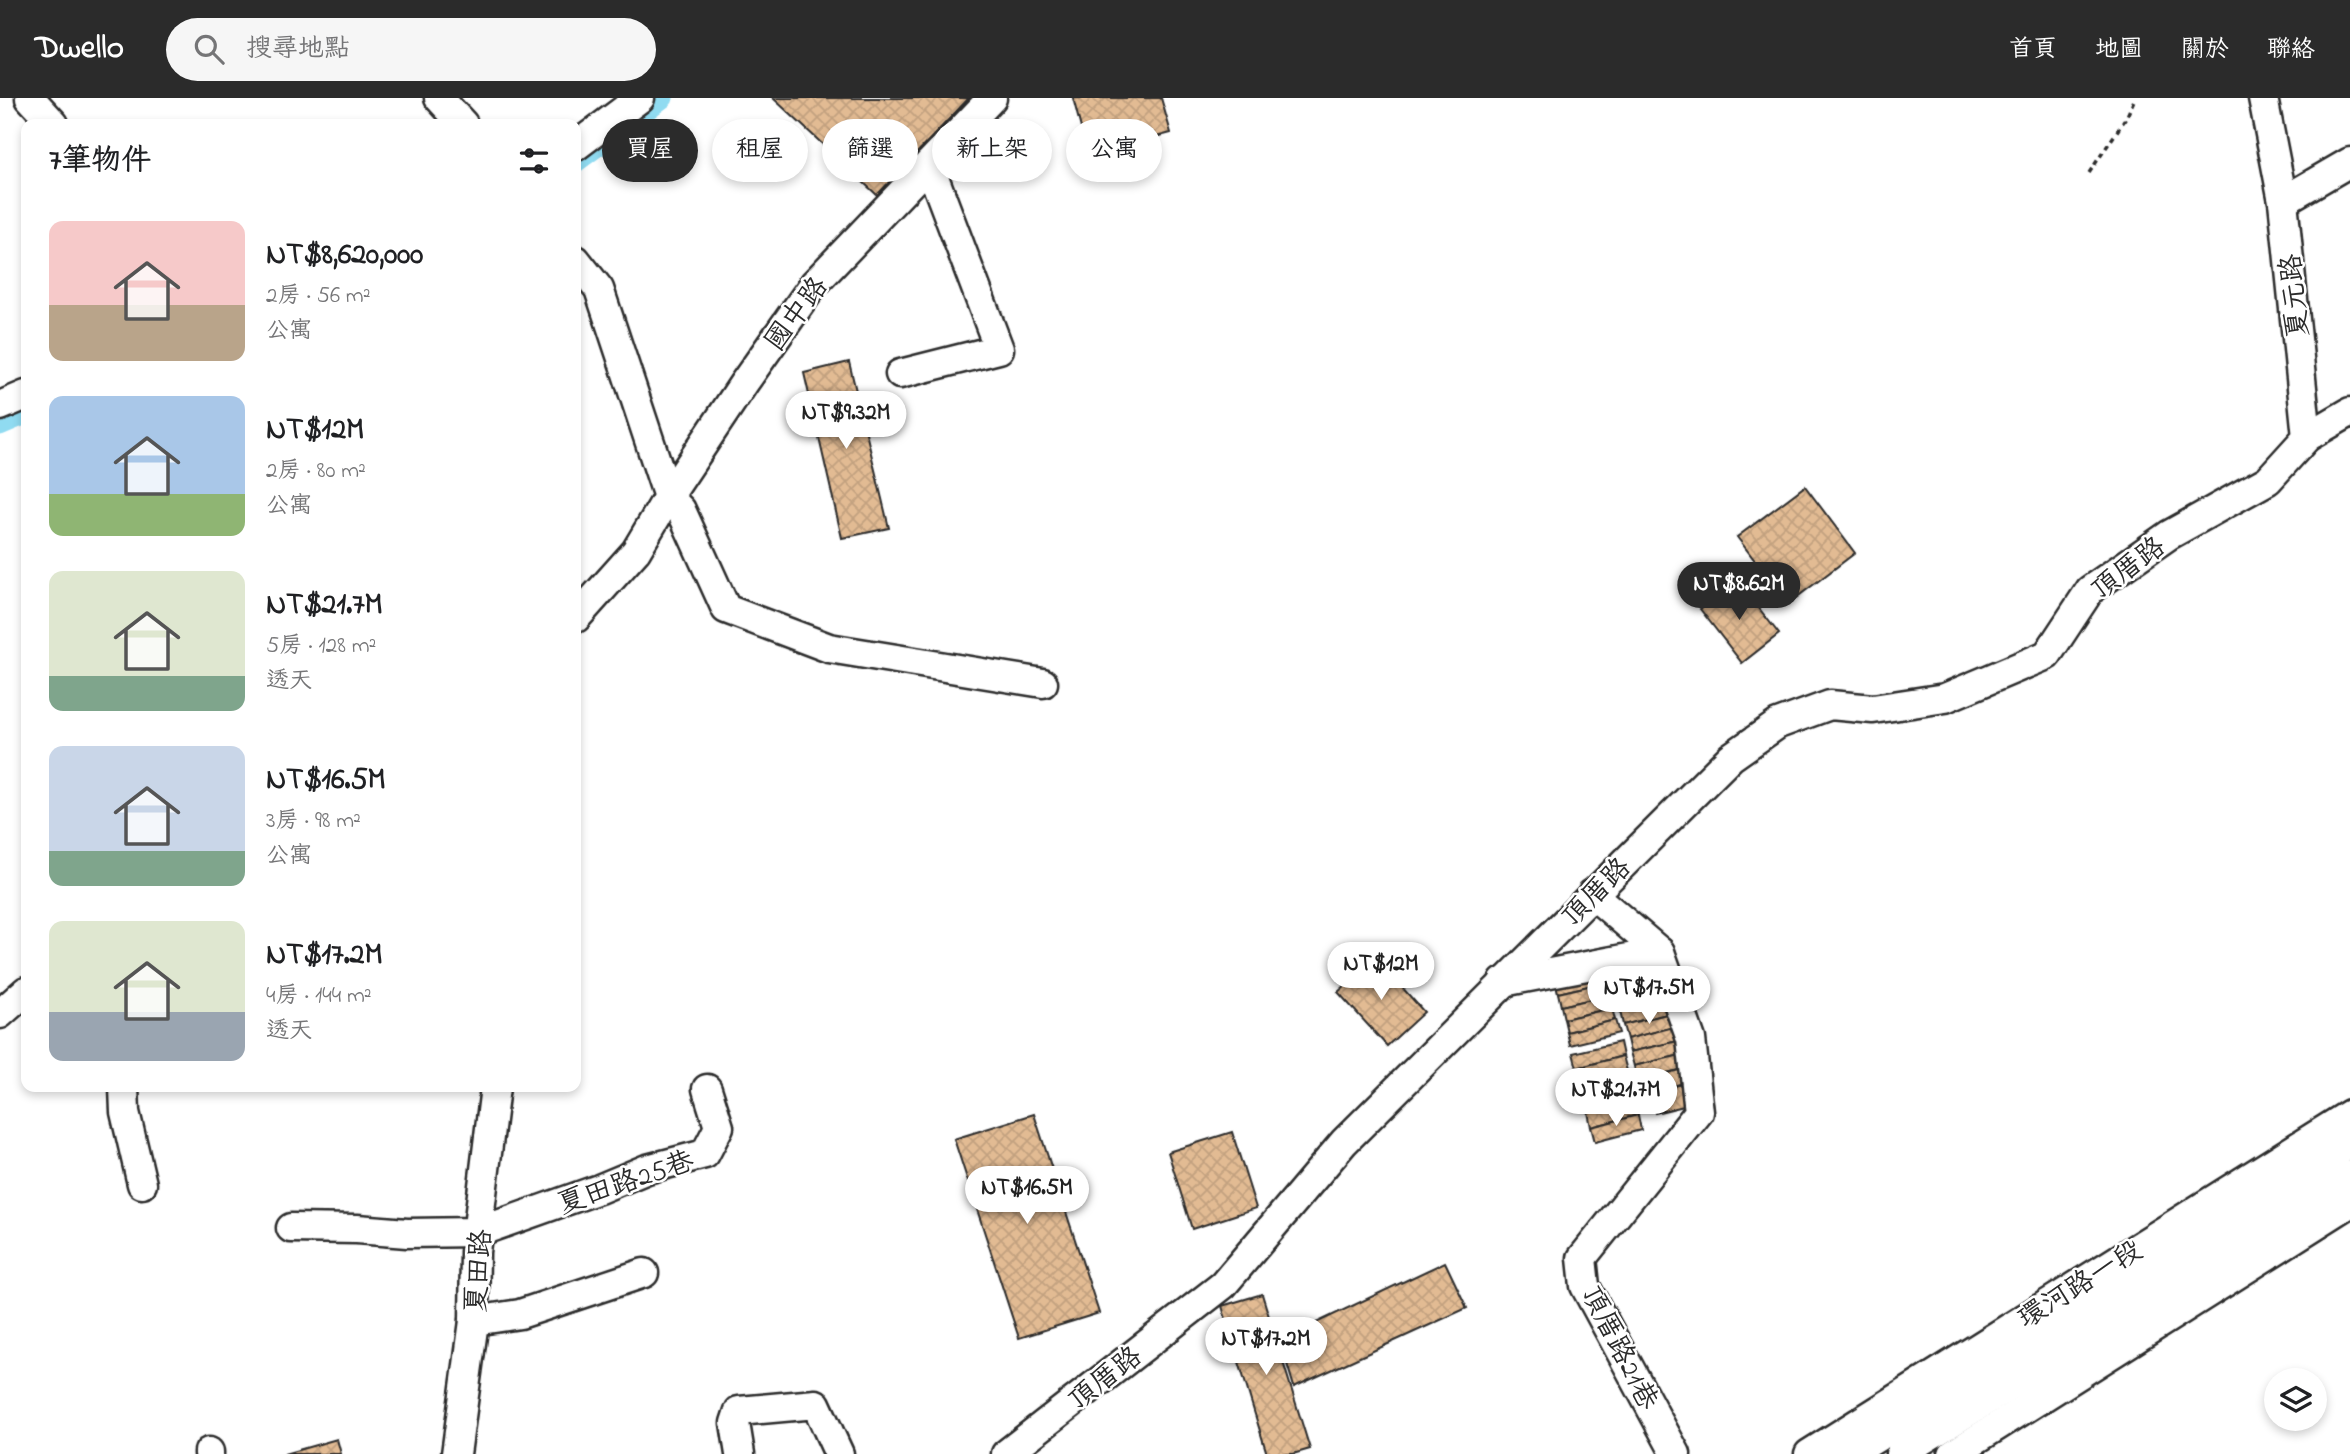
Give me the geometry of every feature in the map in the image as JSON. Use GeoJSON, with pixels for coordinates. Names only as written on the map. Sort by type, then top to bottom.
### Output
{"type":"FeatureCollection","features":[{"type":"Feature","properties":{"kind":"street"},"geometry":{"type":"LineString","coordinates":[[30,98],[49,119]]}},
{"type":"Feature","properties":{"kind":"street"},"geometry":{"type":"LineString","coordinates":[[439,98],[458,119]]}},
{"type":"Feature","properties":{"kind":"street"},"geometry":{"type":"LineString","coordinates":[[581,142],[640,98]]}},
{"type":"Feature","properties":{"kind":"street","name":"國中路"},"geometry":{"type":"LineString","coordinates":[[581,612],[636,551],[668,497],[814,284],[992,98]]}},
{"type":"Feature","properties":{"kind":"street","name":"夏元路"},"geometry":{"type":"LineString","coordinates":[[2263,98],[2283,201],[2307,437]]}},
{"type":"Feature","properties":{"kind":"street"},"geometry":{"type":"LineString","coordinates":[[2283,201],[2350,162]]}},
{"type":"Feature","properties":{"kind":"street"},"geometry":{"type":"LineString","coordinates":[[900,374],[999,349],[929,164]]}},
{"type":"Feature","properties":{"kind":"street"},"geometry":{"type":"LineString","coordinates":[[581,266],[599,289],[668,497],[681,510],[726,609],[829,648],[1043,682]]}},
{"type":"Feature","properties":{"kind":"street"},"geometry":{"type":"LineString","coordinates":[[0,406],[21,397]]}},
{"type":"Feature","properties":{"kind":"street"},"geometry":{"type":"LineString","coordinates":[[2307,437],[2350,412]]}},
{"type":"Feature","properties":{"kind":"street","name":"頂厝路"},"geometry":{"type":"LineString","coordinates":[[1006,1454],[1223,1285],[1343,1142],[1731,757],[1778,724],[1830,705],[1873,709],[1945,698],[2047,655],[2090,590],[2169,535],[2268,480],[2307,437]]}},
{"type":"Feature","properties":{"kind":"street","name":"頂厝路21巷"},"geometry":{"type":"LineString","coordinates":[[1592,894],[1660,952],[1691,1038],[1699,1112],[1582,1258],[1585,1286],[1676,1454]]}},
{"type":"Feature","properties":{"kind":"street"},"geometry":{"type":"LineString","coordinates":[[1503,982],[1660,952]]}},
{"type":"Feature","properties":{"kind":"street"},"geometry":{"type":"LineString","coordinates":[[0,1014],[21,995]]}},
{"type":"Feature","properties":{"kind":"street","name":"夏田路25巷"},"geometry":{"type":"LineString","coordinates":[[291,1228],[407,1233],[478,1232],[647,1170],[705,1154],[719,1128],[707,1089]]}},
{"type":"Feature","properties":{"kind":"street"},"geometry":{"type":"LineString","coordinates":[[124,1092],[125,1112],[142,1185]]}},
{"type":"Feature","properties":{"kind":"street","name":"夏田路"},"geometry":{"type":"LineString","coordinates":[[456,1454],[474,1321],[475,1252],[494,1092]]}},
{"type":"Feature","properties":{"kind":"street","name":"環河路一段"},"geometry":{"type":"LineString","coordinates":[[1809,1454],[2350,1114]]}},
{"type":"Feature","properties":{"kind":"street","name":"環河路一段"},"geometry":{"type":"LineString","coordinates":[[1850,1454],[2350,1144]]}},
{"type":"Feature","properties":{"kind":"street","name":"環河路一段"},"geometry":{"type":"LineString","coordinates":[[1900,1454],[2350,1175]]}},
{"type":"Feature","properties":{"kind":"street"},"geometry":{"type":"LineString","coordinates":[[1953,1454],[2350,1203]]}},
{"type":"Feature","properties":{"kind":"street"},"geometry":{"type":"LineString","coordinates":[[474,1321],[520,1314],[644,1273]]}},
{"type":"Feature","properties":{"kind":"street"},"geometry":{"type":"LineString","coordinates":[[740,1454],[735,1423],[739,1411],[816,1404],[839,1454]]}},
{"type":"Feature","properties":{"kind":"path"},"geometry":{"type":"LineString","coordinates":[[2089,173],[2126,118],[2135,98]]}},
{"type":"Feature","properties":{"kind":"building"},"geometry":{"type":"Polygon","coordinates":[[[773,98],[969,98],[949,119],[932,119],[932,137],[918,152],[918,119],[822,119],[822,144],[808,131],[808,119],[796,119],[773,98]]]}},
{"type":"Feature","properties":{"kind":"building"},"geometry":{"type":"Polygon","coordinates":[[[1073,98],[1161,98],[1171,133],[1162,135],[1162,119],[1079,119],[1073,98]]]}},
{"type":"Feature","properties":{"kind":"building"},"geometry":{"type":"Polygon","coordinates":[[[863,182],[889,182],[877,195],[863,182]]]}},
{"type":"Feature","properties":{"kind":"building"},"geometry":{"type":"Polygon","coordinates":[[[849,362],[889,528],[842,538],[804,373],[849,362]]]}},
{"type":"Feature","properties":{"kind":"building"},"geometry":{"type":"Polygon","coordinates":[[[1805,486],[1855,553],[1788,604],[1737,537],[1805,486]]]}},
{"type":"Feature","properties":{"kind":"building"},"geometry":{"type":"Polygon","coordinates":[[[1737,580],[1779,634],[1742,663],[1700,609],[1737,580]]]}},
{"type":"Feature","properties":{"kind":"building"},"geometry":{"type":"Polygon","coordinates":[[[1376,958],[1424,1012],[1387,1046],[1338,992],[1376,958]]]}},
{"type":"Feature","properties":{"kind":"building"},"geometry":{"type":"Polygon","coordinates":[[[1657,958],[1661,972],[1613,983],[1610,969],[1657,958]]]}},
{"type":"Feature","properties":{"kind":"building"},"geometry":{"type":"Polygon","coordinates":[[[1603,969],[1606,982],[1558,993],[1555,980],[1603,969]]]}},
{"type":"Feature","properties":{"kind":"building"},"geometry":{"type":"Polygon","coordinates":[[[1661,972],[1664,985],[1617,997],[1613,983],[1661,972]]]}},
{"type":"Feature","properties":{"kind":"building"},"geometry":{"type":"Polygon","coordinates":[[[1606,982],[1609,995],[1561,1006],[1558,993],[1606,982]]]}},
{"type":"Feature","properties":{"kind":"building"},"geometry":{"type":"Polygon","coordinates":[[[1664,985],[1667,999],[1620,1011],[1617,997],[1664,985]]]}},
{"type":"Feature","properties":{"kind":"building"},"geometry":{"type":"Polygon","coordinates":[[[1609,995],[1612,1008],[1564,1019],[1561,1006],[1609,995]]]}},
{"type":"Feature","properties":{"kind":"building"},"geometry":{"type":"Polygon","coordinates":[[[1667,999],[1671,1013],[1623,1025],[1620,1011],[1667,999]]]}},
{"type":"Feature","properties":{"kind":"building"},"geometry":{"type":"Polygon","coordinates":[[[1612,1008],[1615,1020],[1567,1032],[1564,1019],[1612,1008]]]}},
{"type":"Feature","properties":{"kind":"building"},"geometry":{"type":"Polygon","coordinates":[[[1671,1013],[1674,1027],[1627,1039],[1623,1025],[1671,1013]]]}},
{"type":"Feature","properties":{"kind":"building"},"geometry":{"type":"Polygon","coordinates":[[[1615,1020],[1619,1033],[1570,1045],[1567,1032],[1615,1020]]]}},
{"type":"Feature","properties":{"kind":"building"},"geometry":{"type":"Polygon","coordinates":[[[1674,1027],[1678,1041],[1630,1052],[1627,1039],[1674,1027]]]}},
{"type":"Feature","properties":{"kind":"building"},"geometry":{"type":"Polygon","coordinates":[[[1678,1041],[1681,1055],[1634,1066],[1630,1052],[1678,1041]]]}},
{"type":"Feature","properties":{"kind":"building"},"geometry":{"type":"Polygon","coordinates":[[[1620,1042],[1623,1056],[1577,1068],[1573,1053],[1620,1042]]]}},
{"type":"Feature","properties":{"kind":"building"},"geometry":{"type":"Polygon","coordinates":[[[1681,1055],[1684,1069],[1637,1080],[1634,1066],[1681,1055]]]}},
{"type":"Feature","properties":{"kind":"building"},"geometry":{"type":"Polygon","coordinates":[[[1623,1056],[1627,1071],[1581,1082],[1577,1068],[1623,1056]]]}},
{"type":"Feature","properties":{"kind":"building"},"geometry":{"type":"Polygon","coordinates":[[[1684,1069],[1688,1082],[1640,1094],[1637,1080],[1684,1069]]]}},
{"type":"Feature","properties":{"kind":"building"},"geometry":{"type":"Polygon","coordinates":[[[1627,1071],[1630,1086],[1584,1097],[1581,1082],[1627,1071]]]}},
{"type":"Feature","properties":{"kind":"building"},"geometry":{"type":"Polygon","coordinates":[[[1682,1084],[1688,1105],[1655,1113],[1649,1092],[1682,1084]]]}},
{"type":"Feature","properties":{"kind":"building"},"geometry":{"type":"Polygon","coordinates":[[[1630,1086],[1634,1101],[1588,1112],[1584,1097],[1630,1086]]]}},
{"type":"Feature","properties":{"kind":"building"},"geometry":{"type":"Polygon","coordinates":[[[1634,1101],[1638,1115],[1591,1127],[1588,1112],[1634,1101]]]}},
{"type":"Feature","properties":{"kind":"building"},"geometry":{"type":"Polygon","coordinates":[[[1034,1114],[1099,1313],[1019,1338],[954,1139],[1034,1114]]]}},
{"type":"Feature","properties":{"kind":"building"},"geometry":{"type":"Polygon","coordinates":[[[1638,1115],[1641,1130],[1595,1142],[1591,1127],[1638,1115]]]}},
{"type":"Feature","properties":{"kind":"building"},"geometry":{"type":"Polygon","coordinates":[[[1232,1132],[1256,1208],[1192,1229],[1168,1152],[1232,1132]]]}},
{"type":"Feature","properties":{"kind":"building"},"geometry":{"type":"Polygon","coordinates":[[[1445,1262],[1467,1308],[1294,1387],[1280,1340],[1445,1262]]]}},
{"type":"Feature","properties":{"kind":"building"},"geometry":{"type":"Polygon","coordinates":[[[1262,1294],[1310,1449],[1293,1454],[1267,1454],[1222,1306],[1262,1294]]]}},
{"type":"Feature","properties":{"kind":"building"},"geometry":{"type":"Polygon","coordinates":[[[337,1439],[341,1454],[284,1454],[337,1439]]]}},
{"type":"Feature","properties":{"kind":"waterway"},"geometry":{"type":"LineString","coordinates":[[581,159],[664,98]]}},
{"type":"Feature","properties":{"kind":"waterway"},"geometry":{"type":"LineString","coordinates":[[0,426],[21,417]]}}]}
